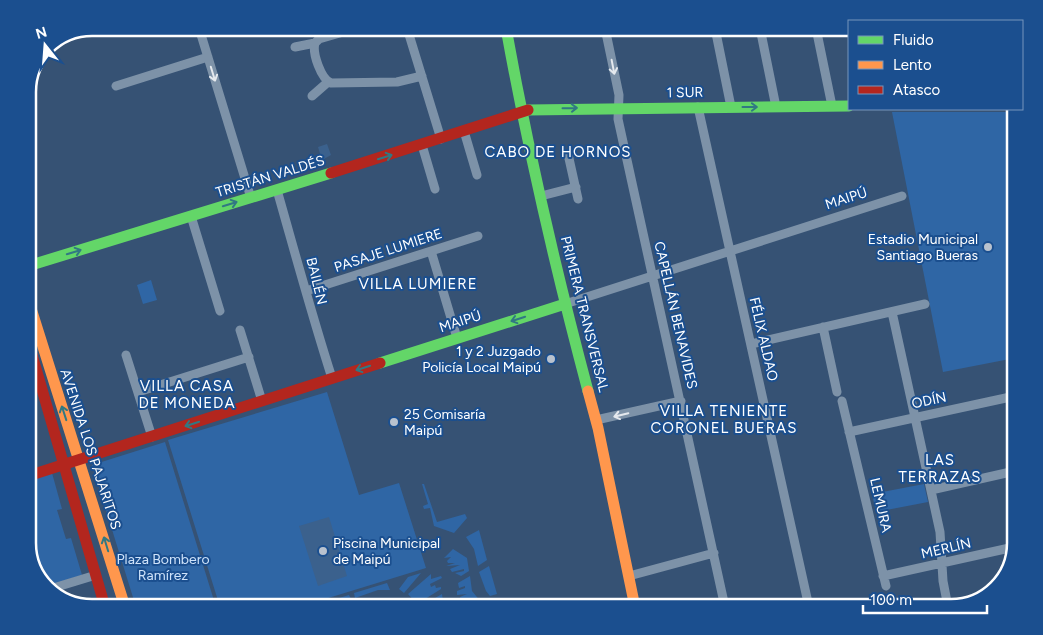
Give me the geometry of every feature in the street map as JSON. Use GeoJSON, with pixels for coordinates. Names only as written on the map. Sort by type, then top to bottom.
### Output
{"type":"FeatureCollection","features":[{"type":"Feature","properties":{"kind":"street"},"geometry":{"type":"LineString","coordinates":[[201,36],[251,198]]}},
{"type":"Feature","properties":{"kind":"street"},"geometry":{"type":"LineString","coordinates":[[295,47],[315,43],[319,39],[329,36]]}},
{"type":"Feature","properties":{"kind":"street"},"geometry":{"type":"LineString","coordinates":[[410,36],[441,139]]}},
{"type":"Feature","properties":{"kind":"street","name":"PRIMERA TRANSVERSAL"},"geometry":{"type":"LineString","coordinates":[[507,36],[521,112],[564,304],[596,420],[633,599]]}},
{"type":"Feature","properties":{"kind":"street","name":"CAPELLÁN BENAVIDES"},"geometry":{"type":"LineString","coordinates":[[608,36],[619,95],[618,120],[723,599]]}},
{"type":"Feature","properties":{"kind":"street"},"geometry":{"type":"LineString","coordinates":[[717,36],[731,107]]}},
{"type":"Feature","properties":{"kind":"street"},"geometry":{"type":"LineString","coordinates":[[762,36],[776,107]]}},
{"type":"Feature","properties":{"kind":"street"},"geometry":{"type":"LineString","coordinates":[[818,36],[832,106]]}},
{"type":"Feature","properties":{"kind":"street"},"geometry":{"type":"LineString","coordinates":[[315,43],[314,48],[323,76],[328,82]]}},
{"type":"Feature","properties":{"kind":"street"},"geometry":{"type":"LineString","coordinates":[[116,86],[208,57]]}},
{"type":"Feature","properties":{"kind":"street"},"geometry":{"type":"LineString","coordinates":[[312,96],[328,82],[391,83],[422,76]]}},
{"type":"Feature","properties":{"kind":"street","name":"1 SUR"},"geometry":{"type":"LineString","coordinates":[[521,112],[538,108],[848,106]]}},
{"type":"Feature","properties":{"kind":"street","name":"FÉLIX ALDAO"},"geometry":{"type":"LineString","coordinates":[[698,107],[807,599]]}},
{"type":"Feature","properties":{"kind":"street","name":"TRISTÁN VALDÉS"},"geometry":{"type":"LineString","coordinates":[[36,264],[464,132],[521,112]]}},
{"type":"Feature","properties":{"kind":"street"},"geometry":{"type":"LineString","coordinates":[[464,132],[477,175]]}},
{"type":"Feature","properties":{"kind":"street"},"geometry":{"type":"LineString","coordinates":[[422,145],[436,189]]}},
{"type":"Feature","properties":{"kind":"street"},"geometry":{"type":"LineString","coordinates":[[568,154],[578,198]]}},
{"type":"Feature","properties":{"kind":"street"},"geometry":{"type":"LineString","coordinates":[[540,196],[576,187]]}},
{"type":"Feature","properties":{"kind":"street","name":"BAILÉN"},"geometry":{"type":"LineString","coordinates":[[277,190],[332,378]]}},
{"type":"Feature","properties":{"kind":"street","name":"MAIPÚ"},"geometry":{"type":"LineString","coordinates":[[36,473],[902,196]]}},
{"type":"Feature","properties":{"kind":"street"},"geometry":{"type":"LineString","coordinates":[[191,216],[220,311]]}},
{"type":"Feature","properties":{"kind":"street","name":"PASAJE LUMIERE"},"geometry":{"type":"LineString","coordinates":[[306,291],[478,236]]}},
{"type":"Feature","properties":{"kind":"street"},"geometry":{"type":"LineString","coordinates":[[431,251],[457,338]]}},
{"type":"Feature","properties":{"kind":"street"},"geometry":{"type":"LineString","coordinates":[[751,344],[925,304]]}},
{"type":"Feature","properties":{"kind":"street"},"geometry":{"type":"LineString","coordinates":[[892,312],[942,541],[943,581],[946,599]]}},
{"type":"Feature","properties":{"kind":"street","name":"AVENIDA LOS PAJARITOS"},"geometry":{"type":"LineString","coordinates":[[36,324],[122,599]]}},
{"type":"Feature","properties":{"kind":"street"},"geometry":{"type":"LineString","coordinates":[[823,327],[838,392]]}},
{"type":"Feature","properties":{"kind":"street"},"geometry":{"type":"LineString","coordinates":[[240,330],[262,401]]}},
{"type":"Feature","properties":{"kind":"street"},"geometry":{"type":"LineString","coordinates":[[126,354],[152,437]]}},
{"type":"Feature","properties":{"kind":"street"},"geometry":{"type":"LineString","coordinates":[[138,392],[249,358]]}},
{"type":"Feature","properties":{"kind":"street","name":"AVENIDA LOS PAJARITOS"},"geometry":{"type":"LineString","coordinates":[[36,367],[48,406],[62,465],[103,599]]}},
{"type":"Feature","properties":{"kind":"street","name":"ODÍN"},"geometry":{"type":"LineString","coordinates":[[849,432],[1007,398]]}},
{"type":"Feature","properties":{"kind":"street","name":"LEMURA"},"geometry":{"type":"LineString","coordinates":[[842,401],[884,581]]}},
{"type":"Feature","properties":{"kind":"street"},"geometry":{"type":"LineString","coordinates":[[596,420],[681,402]]}},
{"type":"Feature","properties":{"kind":"street"},"geometry":{"type":"LineString","coordinates":[[931,490],[1007,474]]}},
{"type":"Feature","properties":{"kind":"street","name":"MERLÍN"},"geometry":{"type":"LineString","coordinates":[[884,581],[943,563],[1006,549]]}},
{"type":"Feature","properties":{"kind":"street"},"geometry":{"type":"LineString","coordinates":[[629,576],[714,553]]}},
{"type":"Feature","properties":{"kind":"street"},"geometry":{"type":"LineString","coordinates":[[58,587],[96,575]]}},
{"type":"Feature","properties":{"kind":"green space","name":"Estadio Municipal Santiago Bueras"},"geometry":{"type":"Polygon","coordinates":[[[892,112],[1007,112],[1007,360],[943,372],[892,112]]]}},
{"type":"Feature","properties":{"kind":"green space"},"geometry":{"type":"Polygon","coordinates":[[[151,280],[157,300],[143,304],[137,285],[151,280]]]}},
{"type":"Feature","properties":{"kind":"green space"},"geometry":{"type":"Polygon","coordinates":[[[327,392],[359,495],[399,483],[426,568],[325,599],[218,599],[168,440],[327,392]]]}},
{"type":"Feature","properties":{"kind":"green space","name":"Plaza Bombero Ramírez"},"geometry":{"type":"Polygon","coordinates":[[[165,442],[214,599],[134,599],[92,465],[165,442]]]}},
{"type":"Feature","properties":{"kind":"green space"},"geometry":{"type":"Polygon","coordinates":[[[52,473],[62,509],[57,510],[66,539],[71,538],[82,575],[55,584],[46,574],[39,561],[36,546],[36,478],[52,473]]]}},
{"type":"Feature","properties":{"kind":"green space"},"geometry":{"type":"Polygon","coordinates":[[[422,484],[424,484],[437,522],[465,514],[467,518],[454,533],[434,526],[430,508],[424,509],[423,506],[428,504],[422,484]]]}},
{"type":"Feature","properties":{"kind":"green space"},"geometry":{"type":"Polygon","coordinates":[[[924,484],[928,502],[876,512],[872,494],[924,484]]]}},
{"type":"Feature","properties":{"kind":"green space"},"geometry":{"type":"Polygon","coordinates":[[[479,530],[487,560],[478,566],[474,549],[466,537],[479,530]]]}},
{"type":"Feature","properties":{"kind":"green space"},"geometry":{"type":"Polygon","coordinates":[[[453,549],[467,558],[469,571],[461,576],[455,573],[464,571],[464,569],[452,572],[450,569],[460,565],[446,566],[455,563],[448,563],[447,561],[451,557],[444,558],[453,549]]]}},
{"type":"Feature","properties":{"kind":"green space"},"geometry":{"type":"Polygon","coordinates":[[[489,566],[497,594],[490,596],[486,591],[479,572],[489,566]]]}},
{"type":"Feature","properties":{"kind":"green space"},"geometry":{"type":"Polygon","coordinates":[[[421,573],[404,593],[399,589],[408,577],[421,573]]]}},
{"type":"Feature","properties":{"kind":"green space"},"geometry":{"type":"Polygon","coordinates":[[[431,574],[431,579],[441,576],[442,578],[430,584],[431,587],[435,585],[436,588],[441,587],[441,589],[425,599],[412,599],[408,594],[431,574]]]}},
{"type":"Feature","properties":{"kind":"green space"},"geometry":{"type":"Polygon","coordinates":[[[470,576],[472,591],[478,599],[460,599],[460,597],[467,594],[457,595],[457,591],[465,588],[465,586],[459,588],[458,583],[470,576]]]}},
{"type":"Feature","properties":{"kind":"green space"},"geometry":{"type":"Polygon","coordinates":[[[387,583],[390,590],[378,590],[355,598],[354,593],[387,583]]]}},
{"type":"Feature","properties":{"kind":"green space"},"geometry":{"type":"Polygon","coordinates":[[[442,594],[443,599],[433,599],[442,594]]]}},
{"type":"Feature","properties":{"kind":"green space"},"geometry":{"type":"Polygon","coordinates":[[[349,595],[351,599],[336,599],[349,595]]]}},
{"type":"Feature","properties":{"kind":"shaded area"},"geometry":{"type":"Polygon","coordinates":[[[327,144],[331,155],[322,160],[318,147],[327,144]]]}},
{"type":"Feature","properties":{"kind":"shaded area","name":"Piscina Municipal de Maipú"},"geometry":{"type":"Polygon","coordinates":[[[329,517],[347,576],[318,586],[299,526],[329,517]]]}},
{"type":"Feature","properties":{"kind":"traffic: fast"},"geometry":{"type":"LineString","coordinates":[[508,36],[543,210],[588,391]]}},
{"type":"Feature","properties":{"kind":"traffic: fast"},"geometry":{"type":"LineString","coordinates":[[528,110],[848,106]]}},
{"type":"Feature","properties":{"kind":"traffic: fast"},"geometry":{"type":"LineString","coordinates":[[36,264],[331,173]]}},
{"type":"Feature","properties":{"kind":"traffic: fast"},"geometry":{"type":"LineString","coordinates":[[380,363],[565,304]]}},
{"type":"Feature","properties":{"kind":"traffic: slow"},"geometry":{"type":"LineString","coordinates":[[36,324],[122,599]]}},
{"type":"Feature","properties":{"kind":"traffic: slow"},"geometry":{"type":"LineString","coordinates":[[588,391],[598,428],[633,599]]}},
{"type":"Feature","properties":{"kind":"traffic: jam"},"geometry":{"type":"LineString","coordinates":[[331,173],[528,110]]}},
{"type":"Feature","properties":{"kind":"traffic: jam"},"geometry":{"type":"LineString","coordinates":[[36,473],[380,363]]}},
{"type":"Feature","properties":{"kind":"traffic: jam"},"geometry":{"type":"LineString","coordinates":[[36,369],[103,599]]}},
{"type":"Feature","properties":{"kind":"place","name":"Estadio Municipal Santiago Bueras"},"geometry":{"type":"Point","coordinates":[988,247]}},
{"type":"Feature","properties":{"kind":"place","name":"1 y 2 Juzgado Policía Local Maipú"},"geometry":{"type":"Point","coordinates":[551,359]}},
{"type":"Feature","properties":{"kind":"place","name":"25 Comisaría Maipú"},"geometry":{"type":"Point","coordinates":[394,422]}},
{"type":"Feature","properties":{"kind":"place","name":"Piscina Municipal de Maipú"},"geometry":{"type":"Point","coordinates":[323,551]}},
{"type":"Feature","properties":{"kind":"district","name":"CABO DE HORNOS"},"geometry":{"type":"Point","coordinates":[558,152]}},
{"type":"Feature","properties":{"kind":"district","name":"VILLA LUMIERE"},"geometry":{"type":"Point","coordinates":[418,284]}},
{"type":"Feature","properties":{"kind":"district","name":"VILLA CASA DE MONEDA"},"geometry":{"type":"Point","coordinates":[187,394]}},
{"type":"Feature","properties":{"kind":"district","name":"VILLA TENIENTE CORONEL BUERAS"},"geometry":{"type":"Point","coordinates":[724,420]}},
{"type":"Feature","properties":{"kind":"district","name":"LAS TERRAZAS"},"geometry":{"type":"Point","coordinates":[940,468]}}]}
